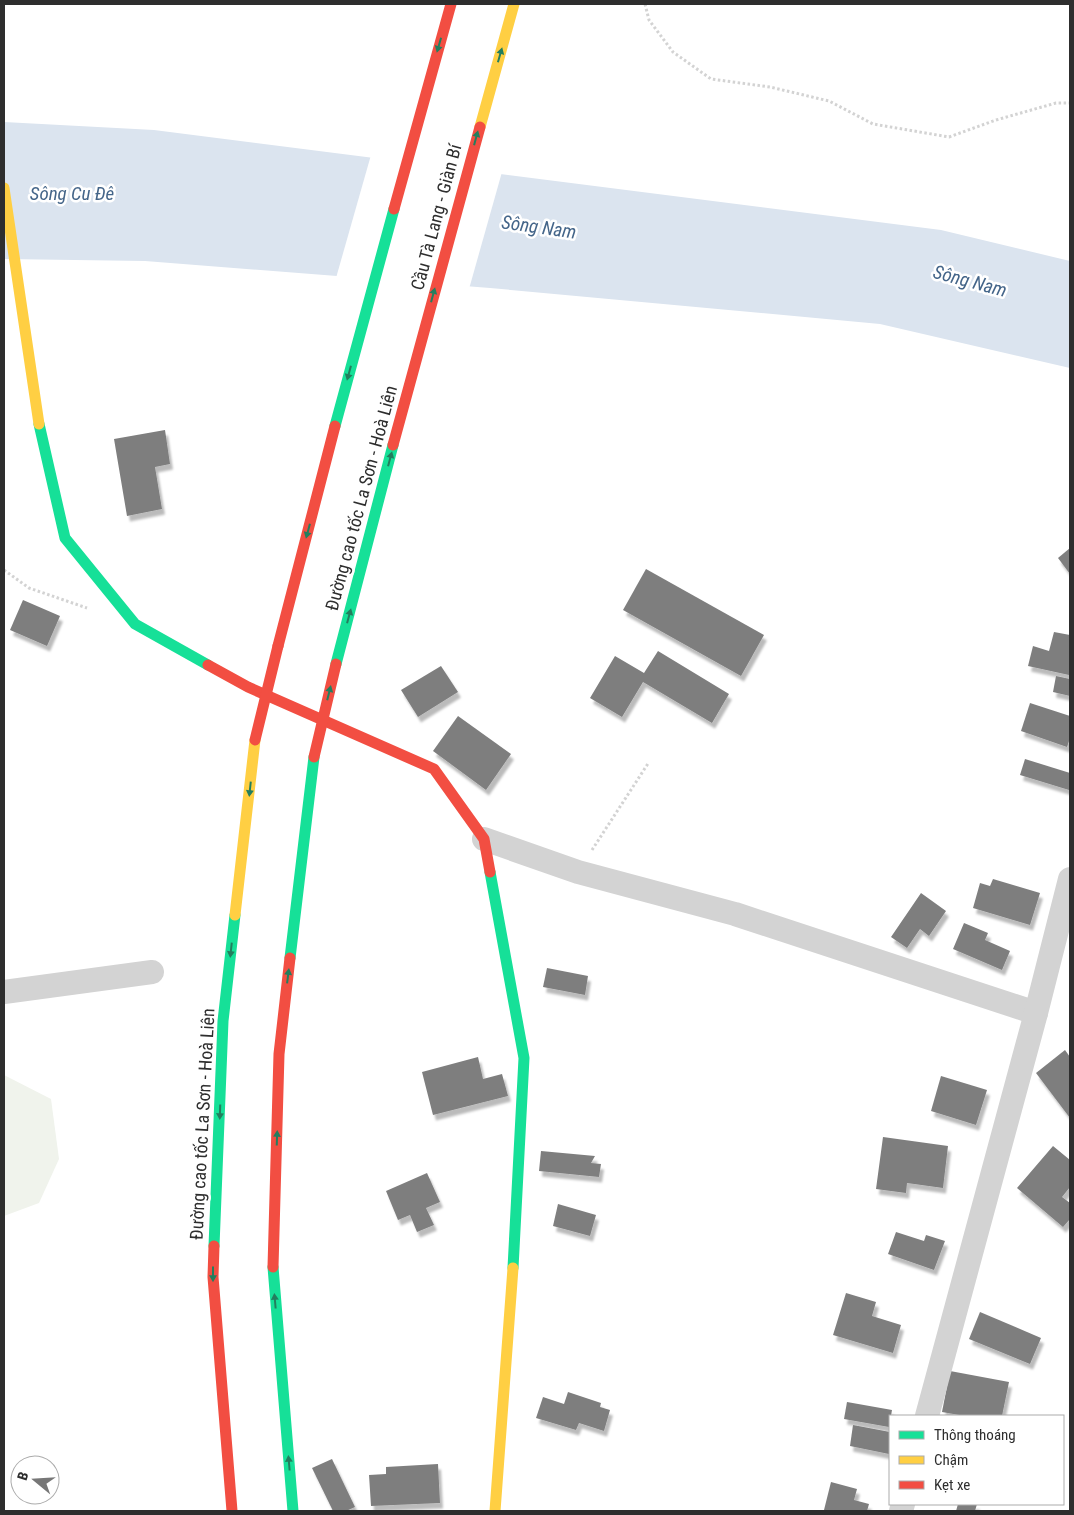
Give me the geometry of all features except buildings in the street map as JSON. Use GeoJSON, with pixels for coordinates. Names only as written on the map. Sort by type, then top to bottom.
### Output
{"type":"FeatureCollection","features":[{"type":"Feature","properties":{"kind":"main road","name":"Đường cao tốc La Sơn - Hoà Liên"},"geometry":{"type":"LineString","coordinates":[[232,1511],[213,1277],[223,1021],[255,740],[361,326],[451,4]]}},
{"type":"Feature","properties":{"kind":"main road","name":"Cầu Tà Lang - Giàn Bí"},"geometry":{"type":"LineString","coordinates":[[420,342],[514,4]]}},
{"type":"Feature","properties":{"kind":"main road"},"geometry":{"type":"LineString","coordinates":[[4,188],[36,416],[65,538],[135,624],[248,687],[434,769],[484,839],[524,1058],[514,1249],[495,1511]]}},
{"type":"Feature","properties":{"kind":"main road","name":"Đường cao tốc La Sơn - Hoà Liên"},"geometry":{"type":"LineString","coordinates":[[293,1511],[273,1275],[279,1054],[314,757],[336,664],[420,342]]}},
{"type":"Feature","properties":{"kind":"street"},"geometry":{"type":"LineString","coordinates":[[484,839],[578,872],[735,914],[1036,1013]]}},
{"type":"Feature","properties":{"kind":"street"},"geometry":{"type":"LineString","coordinates":[[926,1415],[1036,1013],[1070,879]]}},
{"type":"Feature","properties":{"kind":"street"},"geometry":{"type":"LineString","coordinates":[[4,992],[152,972]]}},
{"type":"Feature","properties":{"kind":"path"},"geometry":{"type":"LineString","coordinates":[[645,4],[649,20],[673,52],[711,79],[770,87],[829,101],[873,124],[949,136],[1056,103],[1070,103]]}},
{"type":"Feature","properties":{"kind":"path"},"geometry":{"type":"LineString","coordinates":[[4,570],[29,588],[91,609]]}},
{"type":"Feature","properties":{"kind":"path"},"geometry":{"type":"LineString","coordinates":[[578,872],[649,762]]}},
{"type":"Feature","properties":{"kind":"shaded area"},"geometry":{"type":"Polygon","coordinates":[[[4,1075],[51,1099],[59,1159],[39,1203],[4,1216],[4,1075]]]}},
{"type":"Feature","properties":{"kind":"water","name":"Sông Cu Đê"},"geometry":{"type":"Polygon","coordinates":[[[4,122],[154,130],[941,230],[1070,261],[1070,368],[880,324],[490,288],[145,261],[4,259],[4,122]]]}},
{"type":"Feature","properties":{"kind":"pier"},"geometry":{"type":"Polygon","coordinates":[[[371,155],[502,172],[469,289],[336,278],[371,155]]]}},
{"type":"Feature","properties":{"kind":"traffic: fast"},"geometry":{"type":"LineString","coordinates":[[335,426],[394,209]]}},
{"type":"Feature","properties":{"kind":"traffic: fast"},"geometry":{"type":"LineString","coordinates":[[39,424],[65,538],[135,624],[208,665]]}},
{"type":"Feature","properties":{"kind":"traffic: fast"},"geometry":{"type":"LineString","coordinates":[[336,664],[393,445]]}},
{"type":"Feature","properties":{"kind":"traffic: fast"},"geometry":{"type":"LineString","coordinates":[[290,958],[314,757]]}},
{"type":"Feature","properties":{"kind":"traffic: fast"},"geometry":{"type":"LineString","coordinates":[[490,872],[524,1058],[513,1268]]}},
{"type":"Feature","properties":{"kind":"traffic: fast"},"geometry":{"type":"LineString","coordinates":[[214,1246],[223,1021],[235,915]]}},
{"type":"Feature","properties":{"kind":"traffic: fast"},"geometry":{"type":"LineString","coordinates":[[273,1267],[293,1511]]}},
{"type":"Feature","properties":{"kind":"traffic: slow"},"geometry":{"type":"LineString","coordinates":[[480,127],[514,4]]}},
{"type":"Feature","properties":{"kind":"traffic: slow"},"geometry":{"type":"LineString","coordinates":[[4,188],[39,424]]}},
{"type":"Feature","properties":{"kind":"traffic: slow"},"geometry":{"type":"LineString","coordinates":[[235,915],[255,740]]}},
{"type":"Feature","properties":{"kind":"traffic: slow"},"geometry":{"type":"LineString","coordinates":[[495,1511],[513,1268]]}},
{"type":"Feature","properties":{"kind":"traffic: jam"},"geometry":{"type":"LineString","coordinates":[[394,209],[451,4]]}},
{"type":"Feature","properties":{"kind":"traffic: jam"},"geometry":{"type":"LineString","coordinates":[[393,445],[480,127]]}},
{"type":"Feature","properties":{"kind":"traffic: jam"},"geometry":{"type":"LineString","coordinates":[[278,646],[335,426]]}},
{"type":"Feature","properties":{"kind":"traffic: jam"},"geometry":{"type":"LineString","coordinates":[[255,740],[278,646]]}},
{"type":"Feature","properties":{"kind":"traffic: jam"},"geometry":{"type":"LineString","coordinates":[[314,757],[336,664]]}},
{"type":"Feature","properties":{"kind":"traffic: jam"},"geometry":{"type":"LineString","coordinates":[[208,665],[248,687],[434,769],[484,839],[490,872]]}},
{"type":"Feature","properties":{"kind":"traffic: jam"},"geometry":{"type":"LineString","coordinates":[[273,1267],[279,1054],[290,958]]}},
{"type":"Feature","properties":{"kind":"traffic: jam"},"geometry":{"type":"LineString","coordinates":[[214,1246],[213,1277],[232,1511]]}},
{"type":"Feature","properties":{"kind":"water label","name":"Sông Nam"},"geometry":{"type":"Point","coordinates":[539,227]}},
{"type":"Feature","properties":{"kind":"water label","name":"Sông Nam"},"geometry":{"type":"Point","coordinates":[970,281]}}]}
